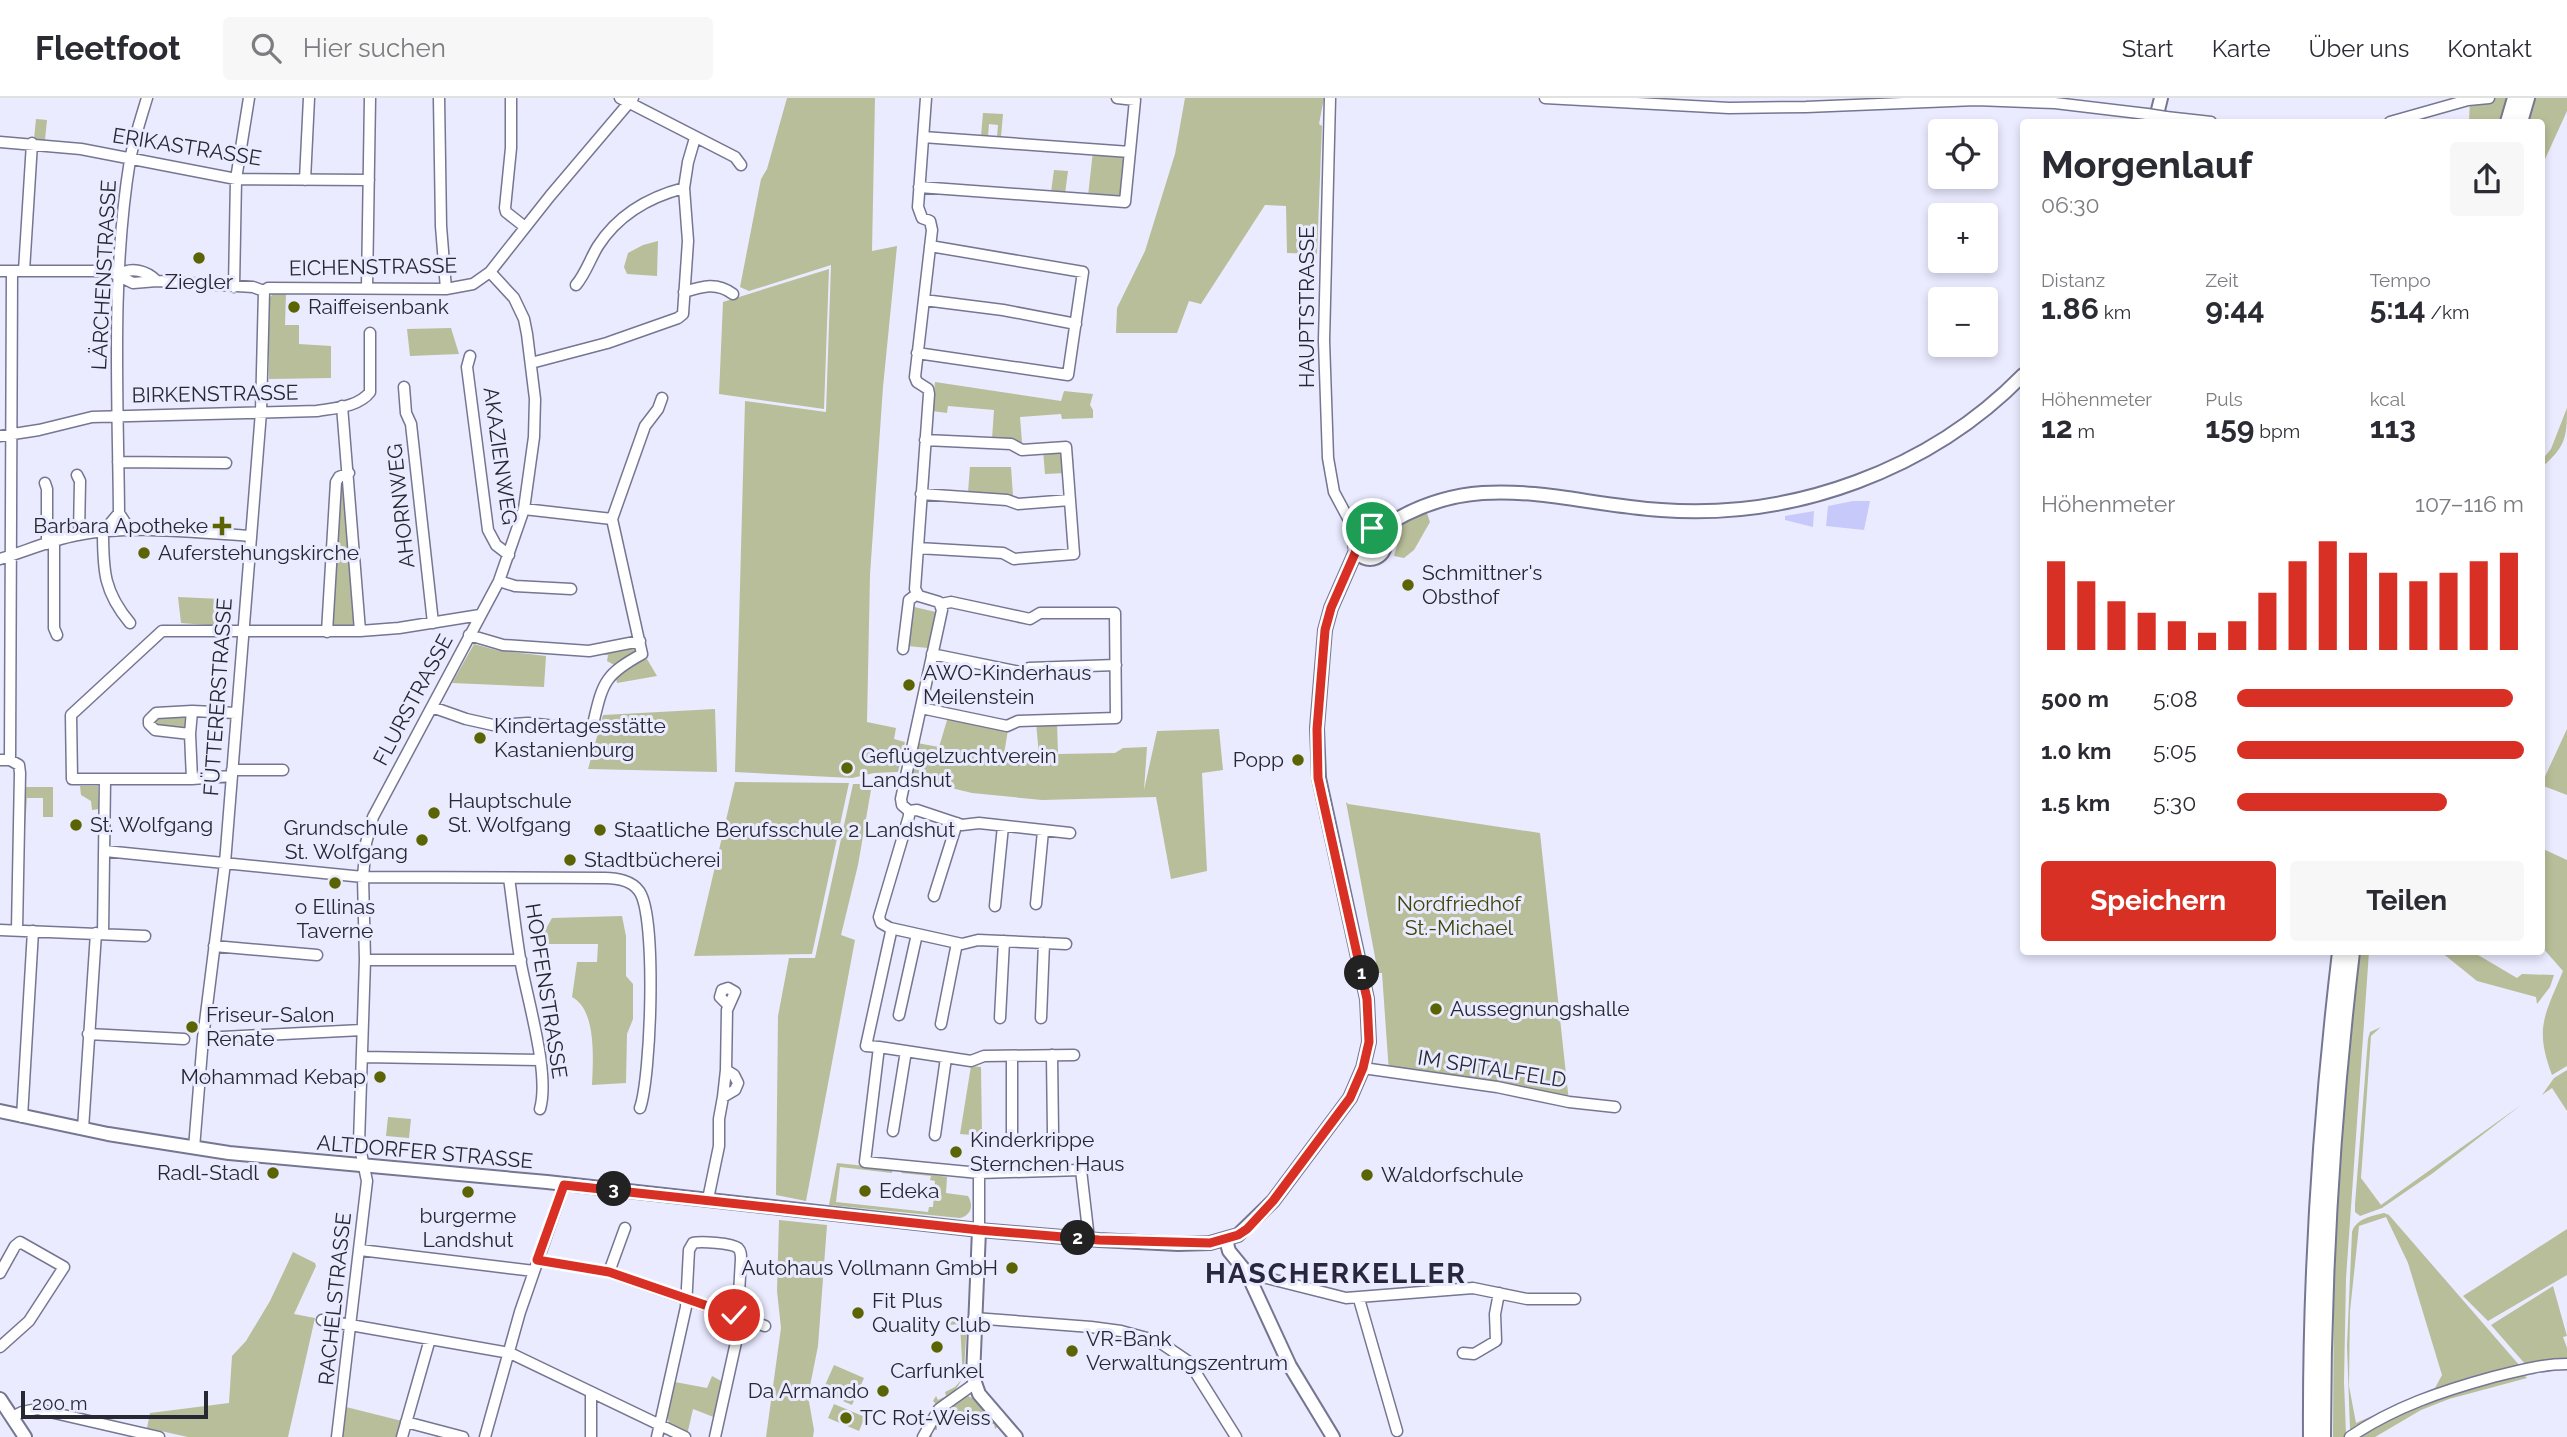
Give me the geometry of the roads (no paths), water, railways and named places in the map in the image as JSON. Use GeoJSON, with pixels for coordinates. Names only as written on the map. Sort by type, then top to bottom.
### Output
{"type":"FeatureCollection","features":[{"type":"Feature","properties":{"kind":"highway"},"geometry":{"type":"LineString","coordinates":[[2509,119],[2515,98]]}},
{"type":"Feature","properties":{"kind":"highway"},"geometry":{"type":"LineString","coordinates":[[2521,119],[2527,98]]}},
{"type":"Feature","properties":{"kind":"highway"},"geometry":{"type":"LineString","coordinates":[[2311,1437],[2321,1158],[2340,955]]}},
{"type":"Feature","properties":{"kind":"highway"},"geometry":{"type":"LineString","coordinates":[[2323,1437],[2333,1157],[2352,955]]}},
{"type":"Feature","properties":{"kind":"main road"},"geometry":{"type":"LineString","coordinates":[[2156,118],[2161,98]]}},
{"type":"Feature","properties":{"kind":"main road"},"geometry":{"type":"LineString","coordinates":[[1371,533],[1386,546],[1382,554],[1374,559],[1360,554],[1355,543],[1371,533],[1403,517],[1453,496],[1503,491],[1531,492],[1663,510],[1722,510],[1790,501],[1868,477],[1949,437],[1996,403],[2020,378]]}},
{"type":"Feature","properties":{"kind":"main road"},"geometry":{"type":"LineString","coordinates":[[1333,1437],[1290,1366],[1231,1242],[1273,1201],[1350,1098],[1363,1068],[1369,1033],[1367,999],[1318,778],[1317,729],[1321,666],[1328,620],[1348,573],[1360,554]]}},
{"type":"Feature","properties":{"kind":"main road","name":"ALTDORFER STRASSE"},"geometry":{"type":"LineString","coordinates":[[0,1111],[83,1129],[194,1147],[363,1166],[708,1199],[979,1230],[1094,1240],[1210,1243],[1223,1251],[1231,1242]]}},
{"type":"Feature","properties":{"kind":"main road"},"geometry":{"type":"LineString","coordinates":[[979,1230],[972,1370],[974,1384],[1016,1437]]}},
{"type":"Feature","properties":{"kind":"main road"},"geometry":{"type":"LineString","coordinates":[[0,1399],[25,1437]]}},
{"type":"Feature","properties":{"kind":"street","name":"LÄRCHENSTRASSE"},"geometry":{"type":"LineString","coordinates":[[119,513],[119,275],[131,159],[147,98]]}},
{"type":"Feature","properties":{"kind":"street"},"geometry":{"type":"LineString","coordinates":[[234,287],[236,179],[250,98]]}},
{"type":"Feature","properties":{"kind":"street"},"geometry":{"type":"LineString","coordinates":[[305,180],[309,98]]}},
{"type":"Feature","properties":{"kind":"street"},"geometry":{"type":"LineString","coordinates":[[367,288],[370,98]]}},
{"type":"Feature","properties":{"kind":"street"},"geometry":{"type":"LineString","coordinates":[[439,98],[441,226],[446,289]]}},
{"type":"Feature","properties":{"kind":"street"},"geometry":{"type":"LineString","coordinates":[[511,98],[512,148],[505,208],[506,212],[525,228]]}},
{"type":"Feature","properties":{"kind":"street"},"geometry":{"type":"LineString","coordinates":[[921,708],[1007,726],[1018,721],[1116,718],[1115,613],[1040,613],[1030,619],[951,602],[941,604],[917,594],[915,589],[929,394],[928,389],[915,379],[932,225],[930,221],[922,218],[918,211],[926,98]]}},
{"type":"Feature","properties":{"kind":"street"},"geometry":{"type":"LineString","coordinates":[[919,187],[1125,202],[1135,100],[1117,98]]}},
{"type":"Feature","properties":{"kind":"street","name":"HAUPTSTRASSE"},"geometry":{"type":"LineString","coordinates":[[1330,98],[1324,341],[1330,472],[1334,492],[1344,513],[1371,533]]}},
{"type":"Feature","properties":{"kind":"street"},"geometry":{"type":"LineString","coordinates":[[1545,98],[1729,108],[1976,100],[2055,103],[2156,118]]}},
{"type":"Feature","properties":{"kind":"street"},"geometry":{"type":"LineString","coordinates":[[2401,119],[2468,100],[2486,98]]}},
{"type":"Feature","properties":{"kind":"street"},"geometry":{"type":"LineString","coordinates":[[627,99],[734,157],[741,165]]}},
{"type":"Feature","properties":{"kind":"street","name":"EICHENSTRASSE"},"geometry":{"type":"LineString","coordinates":[[0,271],[109,271],[119,275],[130,270],[151,275],[157,281],[253,287],[264,291],[268,288],[446,289],[473,284],[490,272],[627,99]]}},
{"type":"Feature","properties":{"kind":"street"},"geometry":{"type":"LineString","coordinates":[[923,136],[1130,152]]}},
{"type":"Feature","properties":{"kind":"street"},"geometry":{"type":"LineString","coordinates":[[531,363],[607,343],[678,318],[683,311],[688,241],[684,188],[695,138]]}},
{"type":"Feature","properties":{"kind":"street","name":"ERIKASTRASSE"},"geometry":{"type":"LineString","coordinates":[[0,142],[80,149],[236,179],[369,180]]}},
{"type":"Feature","properties":{"kind":"street"},"geometry":{"type":"LineString","coordinates":[[24,271],[32,143]]}},
{"type":"Feature","properties":{"kind":"street"},"geometry":{"type":"LineString","coordinates":[[576,285],[598,246],[623,217],[648,201],[684,188]]}},
{"type":"Feature","properties":{"kind":"street"},"geometry":{"type":"LineString","coordinates":[[917,353],[1068,375],[1083,272],[930,246]]}},
{"type":"Feature","properties":{"kind":"street"},"geometry":{"type":"LineString","coordinates":[[12,271],[5,436],[5,557],[11,710],[5,760],[19,765],[20,773],[17,930]]}},
{"type":"Feature","properties":{"kind":"street","name":"FLURSTRASSE"},"geometry":{"type":"LineString","coordinates":[[363,1166],[359,1143],[365,960],[363,877],[366,843],[373,817],[499,582],[524,509],[534,437],[535,399],[531,363],[520,309],[510,291],[490,272]]}},
{"type":"Feature","properties":{"kind":"street"},"geometry":{"type":"LineString","coordinates":[[684,292],[705,285],[724,287],[733,294]]}},
{"type":"Feature","properties":{"kind":"street","name":"FÜTTERERSTRASSE"},"geometry":{"type":"LineString","coordinates":[[194,1147],[203,1038],[225,863],[261,412],[264,291]]}},
{"type":"Feature","properties":{"kind":"street"},"geometry":{"type":"LineString","coordinates":[[924,300],[1003,310],[1017,315],[1076,324]]}},
{"type":"Feature","properties":{"kind":"street","name":"BIRKENSTRASSE"},"geometry":{"type":"LineString","coordinates":[[5,436],[92,417],[317,411],[342,406],[363,399],[369,392],[370,333]]}},
{"type":"Feature","properties":{"kind":"street","name":"AKAZIENWEG"},"geometry":{"type":"LineString","coordinates":[[470,356],[467,367],[488,530],[496,545],[509,555]]}},
{"type":"Feature","properties":{"kind":"street","name":"AHORNWEG"},"geometry":{"type":"LineString","coordinates":[[404,387],[406,413],[411,424],[433,623]]}},
{"type":"Feature","properties":{"kind":"street"},"geometry":{"type":"LineString","coordinates":[[594,720],[607,680],[615,669],[642,654],[612,519],[634,452],[645,426],[658,409],[662,398]]}},
{"type":"Feature","properties":{"kind":"street"},"geometry":{"type":"LineString","coordinates":[[342,406],[360,631]]}},
{"type":"Feature","properties":{"kind":"street"},"geometry":{"type":"LineString","coordinates":[[918,548],[1003,553],[1014,559],[1074,554],[1066,447],[1022,450],[1011,444],[925,440]]}},
{"type":"Feature","properties":{"kind":"street"},"geometry":{"type":"LineString","coordinates":[[118,462],[226,463]]}},
{"type":"Feature","properties":{"kind":"street"},"geometry":{"type":"LineString","coordinates":[[327,632],[336,482],[339,477],[349,473]]}},
{"type":"Feature","properties":{"kind":"street"},"geometry":{"type":"LineString","coordinates":[[77,475],[80,481],[79,535]]}},
{"type":"Feature","properties":{"kind":"street"},"geometry":{"type":"LineString","coordinates":[[45,483],[54,628],[57,635]]}},
{"type":"Feature","properties":{"kind":"street"},"geometry":{"type":"LineString","coordinates":[[921,494],[1007,500],[1018,504],[1070,500]]}},
{"type":"Feature","properties":{"kind":"street"},"geometry":{"type":"LineString","coordinates":[[524,509],[612,519]]}},
{"type":"Feature","properties":{"kind":"street"},"geometry":{"type":"LineString","coordinates":[[130,530],[119,513],[103,532],[103,561],[110,596],[130,623]]}},
{"type":"Feature","properties":{"kind":"street"},"geometry":{"type":"LineString","coordinates":[[5,557],[50,542],[103,532],[177,530],[250,536]]}},
{"type":"Feature","properties":{"kind":"street"},"geometry":{"type":"LineString","coordinates":[[499,582],[515,586],[571,589]]}},
{"type":"Feature","properties":{"kind":"street"},"geometry":{"type":"LineString","coordinates":[[903,649],[909,600],[917,594]]}},
{"type":"Feature","properties":{"kind":"street"},"geometry":{"type":"LineString","coordinates":[[941,604],[942,610],[901,799],[902,805],[909,811],[917,810],[957,823],[1070,833]]}},
{"type":"Feature","properties":{"kind":"street"},"geometry":{"type":"LineString","coordinates":[[284,770],[231,773],[192,779],[72,779],[70,718],[72,712],[157,633],[169,630],[360,631],[480,615]]}},
{"type":"Feature","properties":{"kind":"street"},"geometry":{"type":"LineString","coordinates":[[469,635],[503,645],[589,651],[640,641]]}},
{"type":"Feature","properties":{"kind":"street"},"geometry":{"type":"LineString","coordinates":[[932,654],[1020,672],[1029,668],[1116,665]]}},
{"type":"Feature","properties":{"kind":"street"},"geometry":{"type":"LineString","coordinates":[[432,708],[493,724],[528,723],[564,727]]}},
{"type":"Feature","properties":{"kind":"street"},"geometry":{"type":"LineString","coordinates":[[192,711],[192,779]]}},
{"type":"Feature","properties":{"kind":"street"},"geometry":{"type":"LineString","coordinates":[[190,734],[155,730],[149,720],[156,713],[236,713]]}},
{"type":"Feature","properties":{"kind":"street"},"geometry":{"type":"LineString","coordinates":[[83,1129],[88,1034],[105,851],[105,779]]}},
{"type":"Feature","properties":{"kind":"street"},"geometry":{"type":"LineString","coordinates":[[909,811],[879,917],[882,924],[957,943],[1004,941],[1066,944]]}},
{"type":"Feature","properties":{"kind":"street"},"geometry":{"type":"LineString","coordinates":[[934,896],[957,823]]}},
{"type":"Feature","properties":{"kind":"street"},"geometry":{"type":"LineString","coordinates":[[995,906],[1003,826]]}},
{"type":"Feature","properties":{"kind":"street"},"geometry":{"type":"LineString","coordinates":[[1036,904],[1043,831]]}},
{"type":"Feature","properties":{"kind":"street"},"geometry":{"type":"LineString","coordinates":[[105,851],[363,877],[611,878],[632,885],[640,892],[647,910],[650,1022],[645,1093],[640,1108]]}},
{"type":"Feature","properties":{"kind":"street","name":"HOPFENSTRASSE"},"geometry":{"type":"LineString","coordinates":[[509,878],[540,1060],[543,1097],[540,1109]]}},
{"type":"Feature","properties":{"kind":"street"},"geometry":{"type":"LineString","coordinates":[[890,928],[866,1046],[971,1061],[984,1056],[1074,1055]]}},
{"type":"Feature","properties":{"kind":"street"},"geometry":{"type":"LineString","coordinates":[[0,929],[145,936]]}},
{"type":"Feature","properties":{"kind":"street"},"geometry":{"type":"LineString","coordinates":[[22,1117],[33,931]]}},
{"type":"Feature","properties":{"kind":"street"},"geometry":{"type":"LineString","coordinates":[[899,1015],[917,934]]}},
{"type":"Feature","properties":{"kind":"street"},"geometry":{"type":"LineString","coordinates":[[1000,1018],[1004,941]]}},
{"type":"Feature","properties":{"kind":"street"},"geometry":{"type":"LineString","coordinates":[[941,1024],[957,943]]}},
{"type":"Feature","properties":{"kind":"street"},"geometry":{"type":"LineString","coordinates":[[1041,1018],[1044,943]]}},
{"type":"Feature","properties":{"kind":"street"},"geometry":{"type":"LineString","coordinates":[[214,946],[317,955]]}},
{"type":"Feature","properties":{"kind":"street"},"geometry":{"type":"LineString","coordinates":[[365,960],[521,960]]}},
{"type":"Feature","properties":{"kind":"street"},"geometry":{"type":"LineString","coordinates":[[708,1199],[719,1146],[719,1119],[723,1097],[735,1090],[738,1083],[734,1075],[726,1070],[728,1005]]}},
{"type":"Feature","properties":{"kind":"street"},"geometry":{"type":"LineString","coordinates":[[203,1038],[362,1030]]}},
{"type":"Feature","properties":{"kind":"street"},"geometry":{"type":"LineString","coordinates":[[88,1034],[184,1039]]}},
{"type":"Feature","properties":{"kind":"street"},"geometry":{"type":"LineString","coordinates":[[879,1047],[865,1162],[979,1173],[1081,1170],[1094,1240]]}},
{"type":"Feature","properties":{"kind":"street"},"geometry":{"type":"LineString","coordinates":[[893,1131],[906,1051]]}},
{"type":"Feature","properties":{"kind":"street"},"geometry":{"type":"LineString","coordinates":[[1052,1055],[1053,1133]]}},
{"type":"Feature","properties":{"kind":"street"},"geometry":{"type":"LineString","coordinates":[[1012,1056],[1012,1134]]}},
{"type":"Feature","properties":{"kind":"street"},"geometry":{"type":"LineString","coordinates":[[363,1057],[540,1060]]}},
{"type":"Feature","properties":{"kind":"street"},"geometry":{"type":"LineString","coordinates":[[935,1135],[946,1058]]}},
{"type":"Feature","properties":{"kind":"street","name":"IM SPITALFELD"},"geometry":{"type":"LineString","coordinates":[[1363,1068],[1615,1107]]}},
{"type":"Feature","properties":{"kind":"street","name":"RACHELSTRASSE"},"geometry":{"type":"LineString","coordinates":[[337,1437],[367,1181],[363,1166]]}},
{"type":"Feature","properties":{"kind":"street"},"geometry":{"type":"LineString","coordinates":[[979,1173],[979,1230]]}},
{"type":"Feature","properties":{"kind":"street"},"geometry":{"type":"LineString","coordinates":[[489,1436],[520,1311],[564,1185]]}},
{"type":"Feature","properties":{"kind":"street"},"geometry":{"type":"LineString","coordinates":[[609,1272],[625,1228]]}},
{"type":"Feature","properties":{"kind":"street"},"geometry":{"type":"LineString","coordinates":[[657,1437],[687,1299],[689,1250],[699,1241],[736,1246],[740,1250],[741,1259],[740,1324],[715,1437]]}},
{"type":"Feature","properties":{"kind":"street"},"geometry":{"type":"LineString","coordinates":[[0,1273],[20,1242],[64,1267],[29,1321],[0,1347]]}},
{"type":"Feature","properties":{"kind":"street"},"geometry":{"type":"LineString","coordinates":[[360,1250],[534,1271]]}},
{"type":"Feature","properties":{"kind":"street"},"geometry":{"type":"LineString","coordinates":[[537,1260],[609,1272],[765,1326]]}},
{"type":"Feature","properties":{"kind":"street"},"geometry":{"type":"LineString","coordinates":[[1244,1270],[1301,1289],[1359,1299],[1462,1289],[1499,1293],[1527,1300],[1576,1299]]}},
{"type":"Feature","properties":{"kind":"street"},"geometry":{"type":"LineString","coordinates":[[1463,1353],[1474,1354],[1496,1340],[1495,1314],[1499,1293]]}},
{"type":"Feature","properties":{"kind":"street"},"geometry":{"type":"LineString","coordinates":[[1359,1299],[1396,1431]]}},
{"type":"Feature","properties":{"kind":"street"},"geometry":{"type":"LineString","coordinates":[[974,1318],[1091,1326],[1158,1341],[1189,1362],[1236,1437]]}},
{"type":"Feature","properties":{"kind":"street"},"geometry":{"type":"LineString","coordinates":[[322,1320],[510,1353],[685,1437]]}},
{"type":"Feature","properties":{"kind":"street"},"geometry":{"type":"LineString","coordinates":[[402,1437],[430,1339]]}},
{"type":"Feature","properties":{"kind":"street"},"geometry":{"type":"LineString","coordinates":[[2350,1437],[2402,1407],[2457,1387],[2526,1369],[2567,1364]]}},
{"type":"Feature","properties":{"kind":"street"},"geometry":{"type":"LineString","coordinates":[[923,1437],[939,1409],[974,1384]]}},
{"type":"Feature","properties":{"kind":"street"},"geometry":{"type":"LineString","coordinates":[[591,1392],[591,1437]]}},
{"type":"Feature","properties":{"kind":"street"},"geometry":{"type":"LineString","coordinates":[[12,1417],[37,1409],[159,1437]]}},
{"type":"Feature","properties":{"kind":"street"},"geometry":{"type":"LineString","coordinates":[[406,1422],[463,1437]]}},
{"type":"Feature","properties":{"kind":"water"},"geometry":{"type":"Polygon","coordinates":[[[1870,501],[1864,530],[1826,526],[1828,506],[1870,501]]]}},
{"type":"Feature","properties":{"kind":"water"},"geometry":{"type":"Polygon","coordinates":[[[1814,511],[1813,527],[1785,520],[1785,516],[1814,511]]]}},
{"type":"Feature","properties":{"kind":"place","name":"Ziegler"},"geometry":{"type":"Point","coordinates":[199,258]}},
{"type":"Feature","properties":{"kind":"place","name":"Raiffeisenbank"},"geometry":{"type":"Point","coordinates":[294,307]}},
{"type":"Feature","properties":{"kind":"place","name":"Barbara Apotheke"},"geometry":{"type":"Point","coordinates":[222,526]}},
{"type":"Feature","properties":{"kind":"place","name":"Auferstehungskirche"},"geometry":{"type":"Point","coordinates":[144,553]}},
{"type":"Feature","properties":{"kind":"place","name":"Schmittner's Obsthof"},"geometry":{"type":"Point","coordinates":[1408,585]}},
{"type":"Feature","properties":{"kind":"place","name":"AWO-Kinderhaus Meilenstein"},"geometry":{"type":"Point","coordinates":[909,685]}},
{"type":"Feature","properties":{"kind":"place","name":"Kindertagesstätte Kastanienburg"},"geometry":{"type":"Point","coordinates":[480,738]}},
{"type":"Feature","properties":{"kind":"place","name":"Popp"},"geometry":{"type":"Point","coordinates":[1298,760]}},
{"type":"Feature","properties":{"kind":"place","name":"Geflügelzuchtverein Landshut"},"geometry":{"type":"Point","coordinates":[847,768]}},
{"type":"Feature","properties":{"kind":"place","name":"Hauptschule St. Wolfgang"},"geometry":{"type":"Point","coordinates":[434,813]}},
{"type":"Feature","properties":{"kind":"place","name":"St. Wolfgang"},"geometry":{"type":"Point","coordinates":[76,825]}},
{"type":"Feature","properties":{"kind":"place","name":"Staatliche Berufsschule 2 Landshut"},"geometry":{"type":"Point","coordinates":[600,830]}},
{"type":"Feature","properties":{"kind":"place","name":"Grundschule St. Wolfgang"},"geometry":{"type":"Point","coordinates":[422,840]}},
{"type":"Feature","properties":{"kind":"place","name":"Stadtbücherei"},"geometry":{"type":"Point","coordinates":[570,860]}},
{"type":"Feature","properties":{"kind":"place","name":"o Ellinas Taverne"},"geometry":{"type":"Point","coordinates":[335,883]}},
{"type":"Feature","properties":{"kind":"place","name":"Aussegnungshalle"},"geometry":{"type":"Point","coordinates":[1436,1009]}},
{"type":"Feature","properties":{"kind":"place","name":"Friseur-Salon Renate"},"geometry":{"type":"Point","coordinates":[192,1027]}},
{"type":"Feature","properties":{"kind":"place","name":"Mohammad Kebap"},"geometry":{"type":"Point","coordinates":[380,1077]}},
{"type":"Feature","properties":{"kind":"place","name":"Kinderkrippe Sternchen Haus"},"geometry":{"type":"Point","coordinates":[956,1152]}},
{"type":"Feature","properties":{"kind":"place","name":"Radl-Stadl"},"geometry":{"type":"Point","coordinates":[273,1173]}},
{"type":"Feature","properties":{"kind":"place","name":"Waldorfschule"},"geometry":{"type":"Point","coordinates":[1367,1175]}},
{"type":"Feature","properties":{"kind":"place","name":"Edeka"},"geometry":{"type":"Point","coordinates":[865,1191]}},
{"type":"Feature","properties":{"kind":"place","name":"burgerme Landshut"},"geometry":{"type":"Point","coordinates":[468,1192]}},
{"type":"Feature","properties":{"kind":"place","name":"Autohaus Vollmann GmbH"},"geometry":{"type":"Point","coordinates":[1012,1268]}},
{"type":"Feature","properties":{"kind":"place","name":"Fit Plus Quality Club"},"geometry":{"type":"Point","coordinates":[858,1313]}},
{"type":"Feature","properties":{"kind":"place","name":"Carfunkel"},"geometry":{"type":"Point","coordinates":[937,1347]}},
{"type":"Feature","properties":{"kind":"place","name":"VR-Bank Verwaltungszentrum"},"geometry":{"type":"Point","coordinates":[1072,1351]}},
{"type":"Feature","properties":{"kind":"place","name":"Da Armando"},"geometry":{"type":"Point","coordinates":[883,1391]}},
{"type":"Feature","properties":{"kind":"place","name":"TC Rot-Weiss"},"geometry":{"type":"Point","coordinates":[846,1418]}},
{"type":"Feature","properties":{"kind":"district","name":"HASCHERKELLER"},"geometry":{"type":"Point","coordinates":[1336,1273]}},
{"type":"Feature","properties":{"kind":"park label","name":"Nordfriedhof St.-Michael"},"geometry":{"type":"Point","coordinates":[1459,916]}}]}
